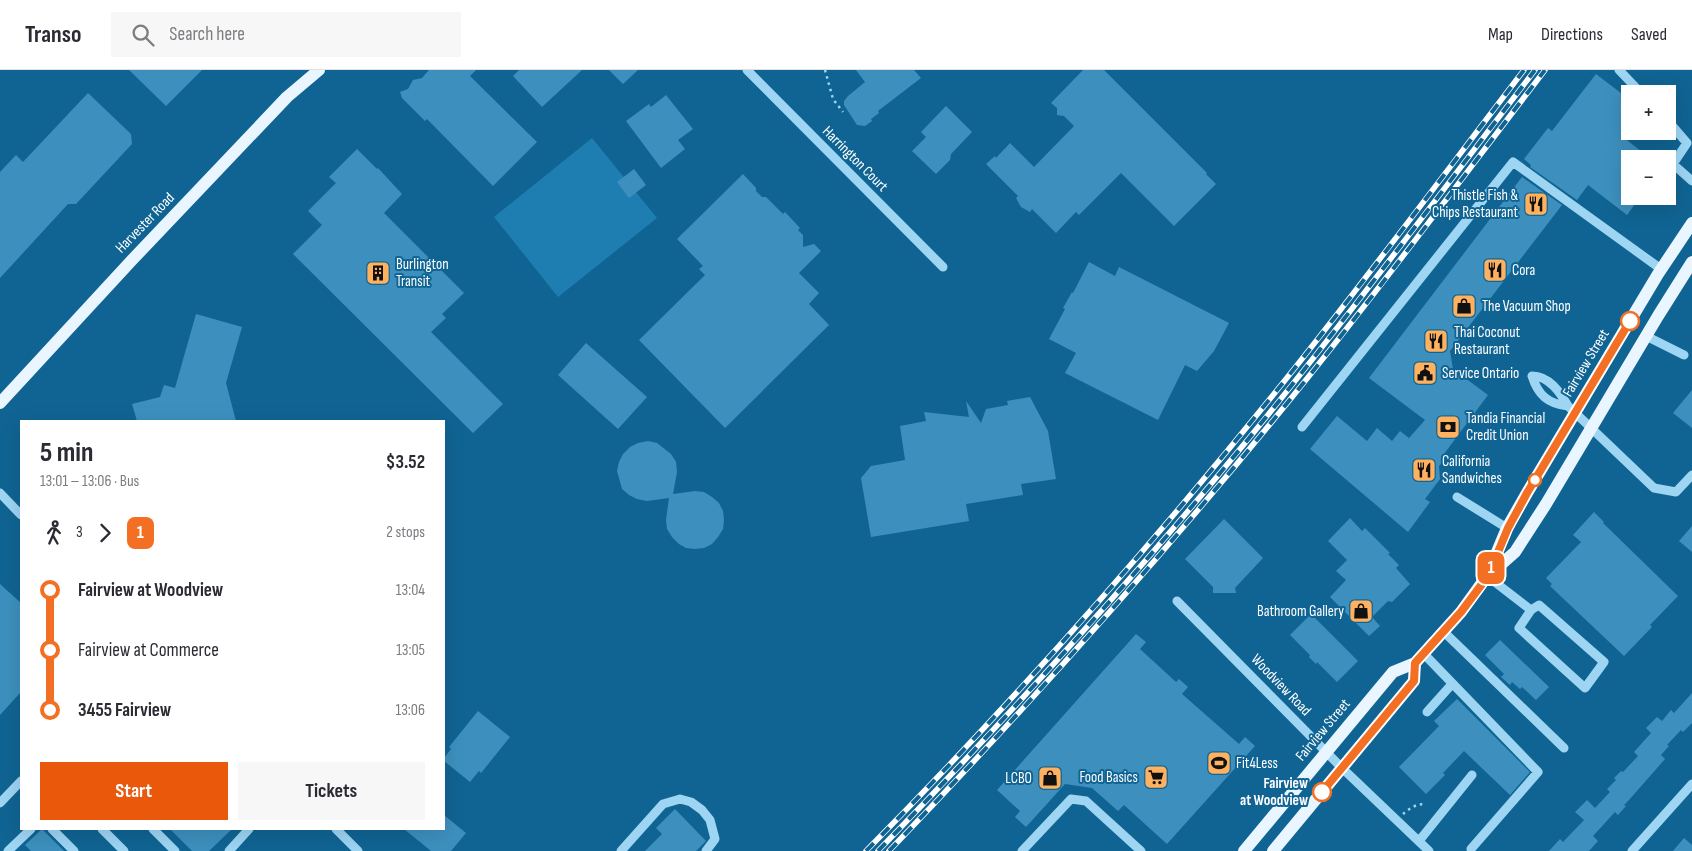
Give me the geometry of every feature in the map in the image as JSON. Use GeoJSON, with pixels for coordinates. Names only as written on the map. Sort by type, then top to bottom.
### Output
{"type":"FeatureCollection","features":[{"type":"Feature","properties":{"kind":"main road","name":"Harvester Road"},"geometry":{"type":"LineString","coordinates":[[0,403],[132,260],[287,97],[319,70]]}},
{"type":"Feature","properties":{"kind":"main road","name":"Fairview Street"},"geometry":{"type":"LineString","coordinates":[[1488,576],[1508,528],[1571,409],[1692,223]]}},
{"type":"Feature","properties":{"kind":"main road","name":"Fairview Street"},"geometry":{"type":"LineString","coordinates":[[1244,851],[1393,672],[1420,659],[1461,612],[1488,576],[1515,552],[1551,497],[1692,262]]}},
{"type":"Feature","properties":{"kind":"main road","name":"Fairview Street"},"geometry":{"type":"LineString","coordinates":[[1273,851],[1414,681],[1420,659]]}},
{"type":"Feature","properties":{"kind":"street","name":"Harrington Court"},"geometry":{"type":"LineString","coordinates":[[747,70],[943,267]]}},
{"type":"Feature","properties":{"kind":"street"},"geometry":{"type":"LineString","coordinates":[[1620,70],[1634,85]]}},
{"type":"Feature","properties":{"kind":"street"},"geometry":{"type":"LineString","coordinates":[[1676,130],[1687,142],[1673,164],[1692,181]]}},
{"type":"Feature","properties":{"kind":"street"},"geometry":{"type":"LineString","coordinates":[[1302,427],[1513,162],[1661,269]]}},
{"type":"Feature","properties":{"kind":"street"},"geometry":{"type":"LineString","coordinates":[[1646,336],[1684,355]]}},
{"type":"Feature","properties":{"kind":"street"},"geometry":{"type":"LineString","coordinates":[[1571,409],[1654,488],[1676,492],[1692,475]]}},
{"type":"Feature","properties":{"kind":"street"},"geometry":{"type":"LineString","coordinates":[[0,493],[20,514]]}},
{"type":"Feature","properties":{"kind":"street"},"geometry":{"type":"LineString","coordinates":[[1457,497],[1508,528]]}},
{"type":"Feature","properties":{"kind":"street"},"geometry":{"type":"LineString","coordinates":[[1488,576],[1531,610]]}},
{"type":"Feature","properties":{"kind":"street","name":"Woodview Road"},"geometry":{"type":"LineString","coordinates":[[1178,600],[1342,768],[1429,851]]}},
{"type":"Feature","properties":{"kind":"street"},"geometry":{"type":"LineString","coordinates":[[1539,605],[1604,662],[1586,688],[1519,628],[1531,610],[1539,605]]}},
{"type":"Feature","properties":{"kind":"street"},"geometry":{"type":"LineString","coordinates":[[1444,632],[1564,748]]}},
{"type":"Feature","properties":{"kind":"street"},"geometry":{"type":"LineString","coordinates":[[1420,659],[1452,684],[1538,772],[1471,849]]}},
{"type":"Feature","properties":{"kind":"street"},"geometry":{"type":"LineString","coordinates":[[1427,712],[1452,684]]}},
{"type":"Feature","properties":{"kind":"street"},"geometry":{"type":"LineString","coordinates":[[1419,841],[1472,775]]}},
{"type":"Feature","properties":{"kind":"street"},"geometry":{"type":"LineString","coordinates":[[0,803],[20,781]]}},
{"type":"Feature","properties":{"kind":"street"},"geometry":{"type":"LineString","coordinates":[[1632,851],[1692,784]]}},
{"type":"Feature","properties":{"kind":"street"},"geometry":{"type":"LineString","coordinates":[[621,851],[663,804],[680,799],[691,802],[702,810],[710,820],[715,839],[706,851]]}},
{"type":"Feature","properties":{"kind":"street"},"geometry":{"type":"LineString","coordinates":[[1022,851],[1071,799],[1086,801],[1141,851]]}},
{"type":"Feature","properties":{"kind":"street"},"geometry":{"type":"LineString","coordinates":[[14,849],[29,830]]}},
{"type":"Feature","properties":{"kind":"street"},"geometry":{"type":"LineString","coordinates":[[53,830],[74,851]]}},
{"type":"Feature","properties":{"kind":"street"},"geometry":{"type":"LineString","coordinates":[[103,830],[124,851]]}},
{"type":"Feature","properties":{"kind":"street"},"geometry":{"type":"LineString","coordinates":[[154,830],[175,851]]}},
{"type":"Feature","properties":{"kind":"street"},"geometry":{"type":"LineString","coordinates":[[229,851],[248,830]]}},
{"type":"Feature","properties":{"kind":"street"},"geometry":{"type":"LineString","coordinates":[[337,830],[358,851]]}},
{"type":"Feature","properties":{"kind":"path"},"geometry":{"type":"LineString","coordinates":[[825,70],[833,99],[843,112]]}},
{"type":"Feature","properties":{"kind":"path"},"geometry":{"type":"LineString","coordinates":[[1396,819],[1410,808],[1422,803],[1426,805]]}},
{"type":"Feature","properties":{"kind":"shaded area"},"geometry":{"type":"Polygon","coordinates":[[[592,138],[657,218],[558,297],[494,217],[592,138]]]}},
{"type":"Feature","properties":{"kind":"building"},"geometry":{"type":"Polygon","coordinates":[[[129,70],[202,70],[166,106],[129,70]]]}},
{"type":"Feature","properties":{"kind":"building"},"geometry":{"type":"Polygon","coordinates":[[[429,70],[476,70],[470,76],[537,142],[493,186],[427,119],[425,121],[402,98],[400,92],[408,89],[413,80],[422,78],[429,70]]]}},
{"type":"Feature","properties":{"kind":"building"},"geometry":{"type":"Polygon","coordinates":[[[519,70],[582,70],[542,107],[513,76],[519,70]]]}},
{"type":"Feature","properties":{"kind":"building"},"geometry":{"type":"Polygon","coordinates":[[[609,70],[638,70],[623,84],[609,70]]]}},
{"type":"Feature","properties":{"kind":"building"},"geometry":{"type":"Polygon","coordinates":[[[856,70],[914,70],[921,78],[878,111],[879,113],[865,126],[857,125],[844,105],[844,101],[848,96],[865,82],[856,70]]]}},
{"type":"Feature","properties":{"kind":"building"},"geometry":{"type":"Polygon","coordinates":[[[1083,70],[1104,70],[1216,184],[1174,226],[1121,173],[1079,215],[1076,212],[1056,233],[1032,209],[1030,212],[1021,207],[1016,198],[1018,196],[986,164],[995,156],[996,158],[1010,143],[1034,167],[1074,126],[1064,116],[1057,115],[1057,108],[1051,103],[1083,70]]]}},
{"type":"Feature","properties":{"kind":"building"},"geometry":{"type":"Polygon","coordinates":[[[1596,74],[1621,93],[1621,140],[1627,140],[1640,150],[1621,150],[1621,205],[1634,205],[1627,215],[1588,185],[1577,200],[1530,167],[1531,165],[1524,159],[1548,128],[1552,131],[1596,74]]]}},
{"type":"Feature","properties":{"kind":"building"},"geometry":{"type":"Polygon","coordinates":[[[88,93],[131,134],[132,144],[76,204],[68,204],[0,278],[0,172],[16,155],[23,162],[88,93]]]}},
{"type":"Feature","properties":{"kind":"building"},"geometry":{"type":"Polygon","coordinates":[[[666,95],[693,129],[678,140],[685,149],[661,168],[626,121],[649,104],[651,107],[666,95]]]}},
{"type":"Feature","properties":{"kind":"building"},"geometry":{"type":"Polygon","coordinates":[[[946,106],[972,132],[951,154],[950,160],[936,174],[912,151],[926,137],[921,132],[946,106]]]}},
{"type":"Feature","properties":{"kind":"building","name":"Burlington Transit"},"geometry":{"type":"Polygon","coordinates":[[[357,149],[402,194],[384,213],[464,293],[442,314],[446,318],[431,332],[503,404],[473,433],[293,254],[322,225],[308,211],[336,183],[329,177],[357,149]]]}},
{"type":"Feature","properties":{"kind":"building"},"geometry":{"type":"Polygon","coordinates":[[[634,169],[646,185],[629,198],[617,182],[634,169]]]}},
{"type":"Feature","properties":{"kind":"building"},"geometry":{"type":"Polygon","coordinates":[[[743,174],[762,197],[766,197],[783,214],[785,212],[800,228],[798,230],[803,235],[803,247],[814,244],[821,251],[799,273],[819,293],[809,304],[829,325],[725,428],[639,340],[705,275],[699,269],[703,266],[677,239],[743,174]]]}},
{"type":"Feature","properties":{"kind":"building"},"geometry":{"type":"Polygon","coordinates":[[[1522,177],[1562,205],[1450,351],[1453,369],[1488,395],[1444,454],[1447,456],[1439,466],[1440,479],[1425,499],[1430,502],[1408,532],[1310,449],[1337,416],[1367,441],[1377,428],[1392,441],[1400,431],[1409,438],[1425,420],[1369,378],[1522,177]]]}},
{"type":"Feature","properties":{"kind":"building"},"geometry":{"type":"Polygon","coordinates":[[[1089,262],[1115,276],[1119,267],[1229,323],[1214,351],[1197,371],[1185,365],[1158,420],[1065,373],[1076,353],[1049,339],[1065,309],[1063,308],[1089,262]]]}},
{"type":"Feature","properties":{"kind":"building"},"geometry":{"type":"Polygon","coordinates":[[[196,314],[242,327],[226,383],[236,420],[137,420],[132,404],[160,397],[164,385],[175,388],[196,314]]]}},
{"type":"Feature","properties":{"kind":"building"},"geometry":{"type":"Polygon","coordinates":[[[586,343],[647,397],[618,429],[558,375],[586,343]]]}},
{"type":"Feature","properties":{"kind":"building"},"geometry":{"type":"Polygon","coordinates":[[[1692,390],[1692,428],[1673,413],[1692,390]]]}},
{"type":"Feature","properties":{"kind":"building"},"geometry":{"type":"Polygon","coordinates":[[[1030,397],[1048,431],[1056,479],[1021,484],[1023,495],[966,504],[969,521],[871,537],[861,478],[871,466],[905,460],[900,426],[926,421],[924,412],[969,417],[966,401],[981,423],[986,409],[1008,405],[1007,401],[1030,397]]]}},
{"type":"Feature","properties":{"kind":"building"},"geometry":{"type":"Polygon","coordinates":[[[648,441],[657,443],[671,454],[676,462],[677,472],[673,494],[695,491],[704,492],[719,503],[723,511],[723,529],[712,544],[704,548],[695,549],[686,548],[679,544],[667,529],[666,520],[669,498],[647,501],[637,499],[622,489],[617,471],[623,454],[630,447],[648,441]]]}},
{"type":"Feature","properties":{"kind":"building"},"geometry":{"type":"Polygon","coordinates":[[[1594,512],[1678,596],[1624,656],[1550,586],[1552,584],[1546,578],[1581,542],[1573,535],[1594,512]]]}},
{"type":"Feature","properties":{"kind":"building"},"geometry":{"type":"Polygon","coordinates":[[[1350,518],[1362,531],[1365,528],[1390,553],[1388,554],[1399,565],[1396,568],[1410,584],[1392,602],[1388,601],[1372,617],[1380,626],[1369,636],[1330,597],[1346,580],[1336,571],[1347,560],[1328,541],[1350,518]]]}},
{"type":"Feature","properties":{"kind":"building"},"geometry":{"type":"Polygon","coordinates":[[[1224,519],[1263,558],[1235,588],[1236,593],[1213,593],[1213,587],[1185,559],[1224,519]]]}},
{"type":"Feature","properties":{"kind":"building"},"geometry":{"type":"Polygon","coordinates":[[[1692,526],[1692,552],[1679,541],[1692,526]]]}},
{"type":"Feature","properties":{"kind":"building"},"geometry":{"type":"Polygon","coordinates":[[[0,584],[20,602],[20,693],[0,715],[0,584]]]}},
{"type":"Feature","properties":{"kind":"building"},"geometry":{"type":"Polygon","coordinates":[[[1311,614],[1358,661],[1337,682],[1317,662],[1316,664],[1309,657],[1310,655],[1290,635],[1311,614]]]}},
{"type":"Feature","properties":{"kind":"building"},"geometry":{"type":"Polygon","coordinates":[[[1136,634],[1146,642],[1140,649],[1176,682],[1179,679],[1188,687],[1182,694],[1239,744],[1245,737],[1255,746],[1167,844],[1124,805],[1118,811],[1092,788],[1065,784],[1026,827],[1015,817],[1020,811],[997,790],[1136,634]]]}},
{"type":"Feature","properties":{"kind":"building"},"geometry":{"type":"Polygon","coordinates":[[[1500,640],[1549,687],[1536,700],[1522,687],[1520,689],[1512,682],[1510,685],[1501,677],[1504,674],[1485,655],[1500,640]]]}},
{"type":"Feature","properties":{"kind":"building"},"geometry":{"type":"Polygon","coordinates":[[[1692,693],[1692,723],[1683,732],[1681,730],[1667,745],[1669,746],[1661,755],[1665,759],[1624,805],[1626,806],[1618,815],[1615,812],[1593,836],[1598,841],[1589,851],[1549,851],[1560,839],[1563,842],[1584,820],[1575,812],[1587,800],[1595,808],[1610,792],[1607,789],[1616,780],[1614,778],[1621,771],[1623,772],[1638,756],[1634,752],[1651,733],[1646,728],[1657,717],[1662,721],[1671,710],[1674,713],[1692,693]]]}},
{"type":"Feature","properties":{"kind":"building"},"geometry":{"type":"Polygon","coordinates":[[[1457,699],[1530,772],[1510,795],[1464,751],[1443,773],[1445,775],[1426,794],[1399,767],[1439,726],[1434,721],[1457,699]]]}},
{"type":"Feature","properties":{"kind":"building"},"geometry":{"type":"Polygon","coordinates":[[[478,711],[510,737],[481,773],[479,771],[470,782],[445,762],[445,757],[451,749],[449,747],[478,711]]]}},
{"type":"Feature","properties":{"kind":"building"},"geometry":{"type":"Polygon","coordinates":[[[675,809],[706,841],[696,851],[645,851],[662,834],[656,828],[675,809]]]}},
{"type":"Feature","properties":{"kind":"building"},"geometry":{"type":"Polygon","coordinates":[[[445,816],[466,833],[451,851],[431,851],[405,830],[445,830],[445,816]]]}},
{"type":"Feature","properties":{"kind":"building"},"geometry":{"type":"Polygon","coordinates":[[[43,830],[64,851],[31,851],[25,845],[43,830]]]}},
{"type":"Feature","properties":{"kind":"building"},"geometry":{"type":"Polygon","coordinates":[[[171,830],[231,830],[209,851],[192,851],[171,830]]]}},
{"type":"Feature","properties":{"kind":"building"},"geometry":{"type":"Polygon","coordinates":[[[1684,838],[1692,845],[1692,851],[1673,851],[1684,838]]]}},
{"type":"Feature","properties":{"kind":"railway"},"geometry":{"type":"LineString","coordinates":[[866,851],[976,737],[1186,501],[1316,341],[1524,70]]}},
{"type":"Feature","properties":{"kind":"railway"},"geometry":{"type":"LineString","coordinates":[[878,851],[1066,651],[1201,496],[1392,258],[1535,70]]}},
{"type":"Feature","properties":{"kind":"railway"},"geometry":{"type":"LineString","coordinates":[[889,851],[995,739],[1199,509],[1360,312],[1545,70]]}},
{"type":"Feature","properties":{"kind":"bus line","name":"1"},"geometry":{"type":"LineString","coordinates":[[1322,792],[1414,681],[1415,663],[1461,612],[1488,576],[1508,528],[1527,493],[1630,321]]}},
{"type":"Feature","properties":{"kind":"place","name":"Thistle Fish & Chips Restaurant"},"geometry":{"type":"Point","coordinates":[1536,204]}},
{"type":"Feature","properties":{"kind":"place","name":"Cora"},"geometry":{"type":"Point","coordinates":[1495,270]}},
{"type":"Feature","properties":{"kind":"place","name":"Burlington Transit"},"geometry":{"type":"Point","coordinates":[378,273]}},
{"type":"Feature","properties":{"kind":"place","name":"The Vacuum Shop"},"geometry":{"type":"Point","coordinates":[1464,306]}},
{"type":"Feature","properties":{"kind":"place","name":"Thai Coconut Restaurant"},"geometry":{"type":"Point","coordinates":[1436,341]}},
{"type":"Feature","properties":{"kind":"place","name":"Service Ontario"},"geometry":{"type":"Point","coordinates":[1425,373]}},
{"type":"Feature","properties":{"kind":"place","name":"Tandia Financial Credit Union"},"geometry":{"type":"Point","coordinates":[1448,427]}},
{"type":"Feature","properties":{"kind":"place","name":"California Sandwiches"},"geometry":{"type":"Point","coordinates":[1424,470]}},
{"type":"Feature","properties":{"kind":"place","name":"Bathroom Gallery"},"geometry":{"type":"Point","coordinates":[1361,611]}},
{"type":"Feature","properties":{"kind":"place","name":"Fit4Less"},"geometry":{"type":"Point","coordinates":[1219,763]}},
{"type":"Feature","properties":{"kind":"place","name":"Food Basics"},"geometry":{"type":"Point","coordinates":[1156,777]}},
{"type":"Feature","properties":{"kind":"place","name":"LCBO"},"geometry":{"type":"Point","coordinates":[1050,778]}},
{"type":"Feature","properties":{"kind":"place","name":"Fairview at Woodview"},"geometry":{"type":"Point","coordinates":[1322,792]}}]}
